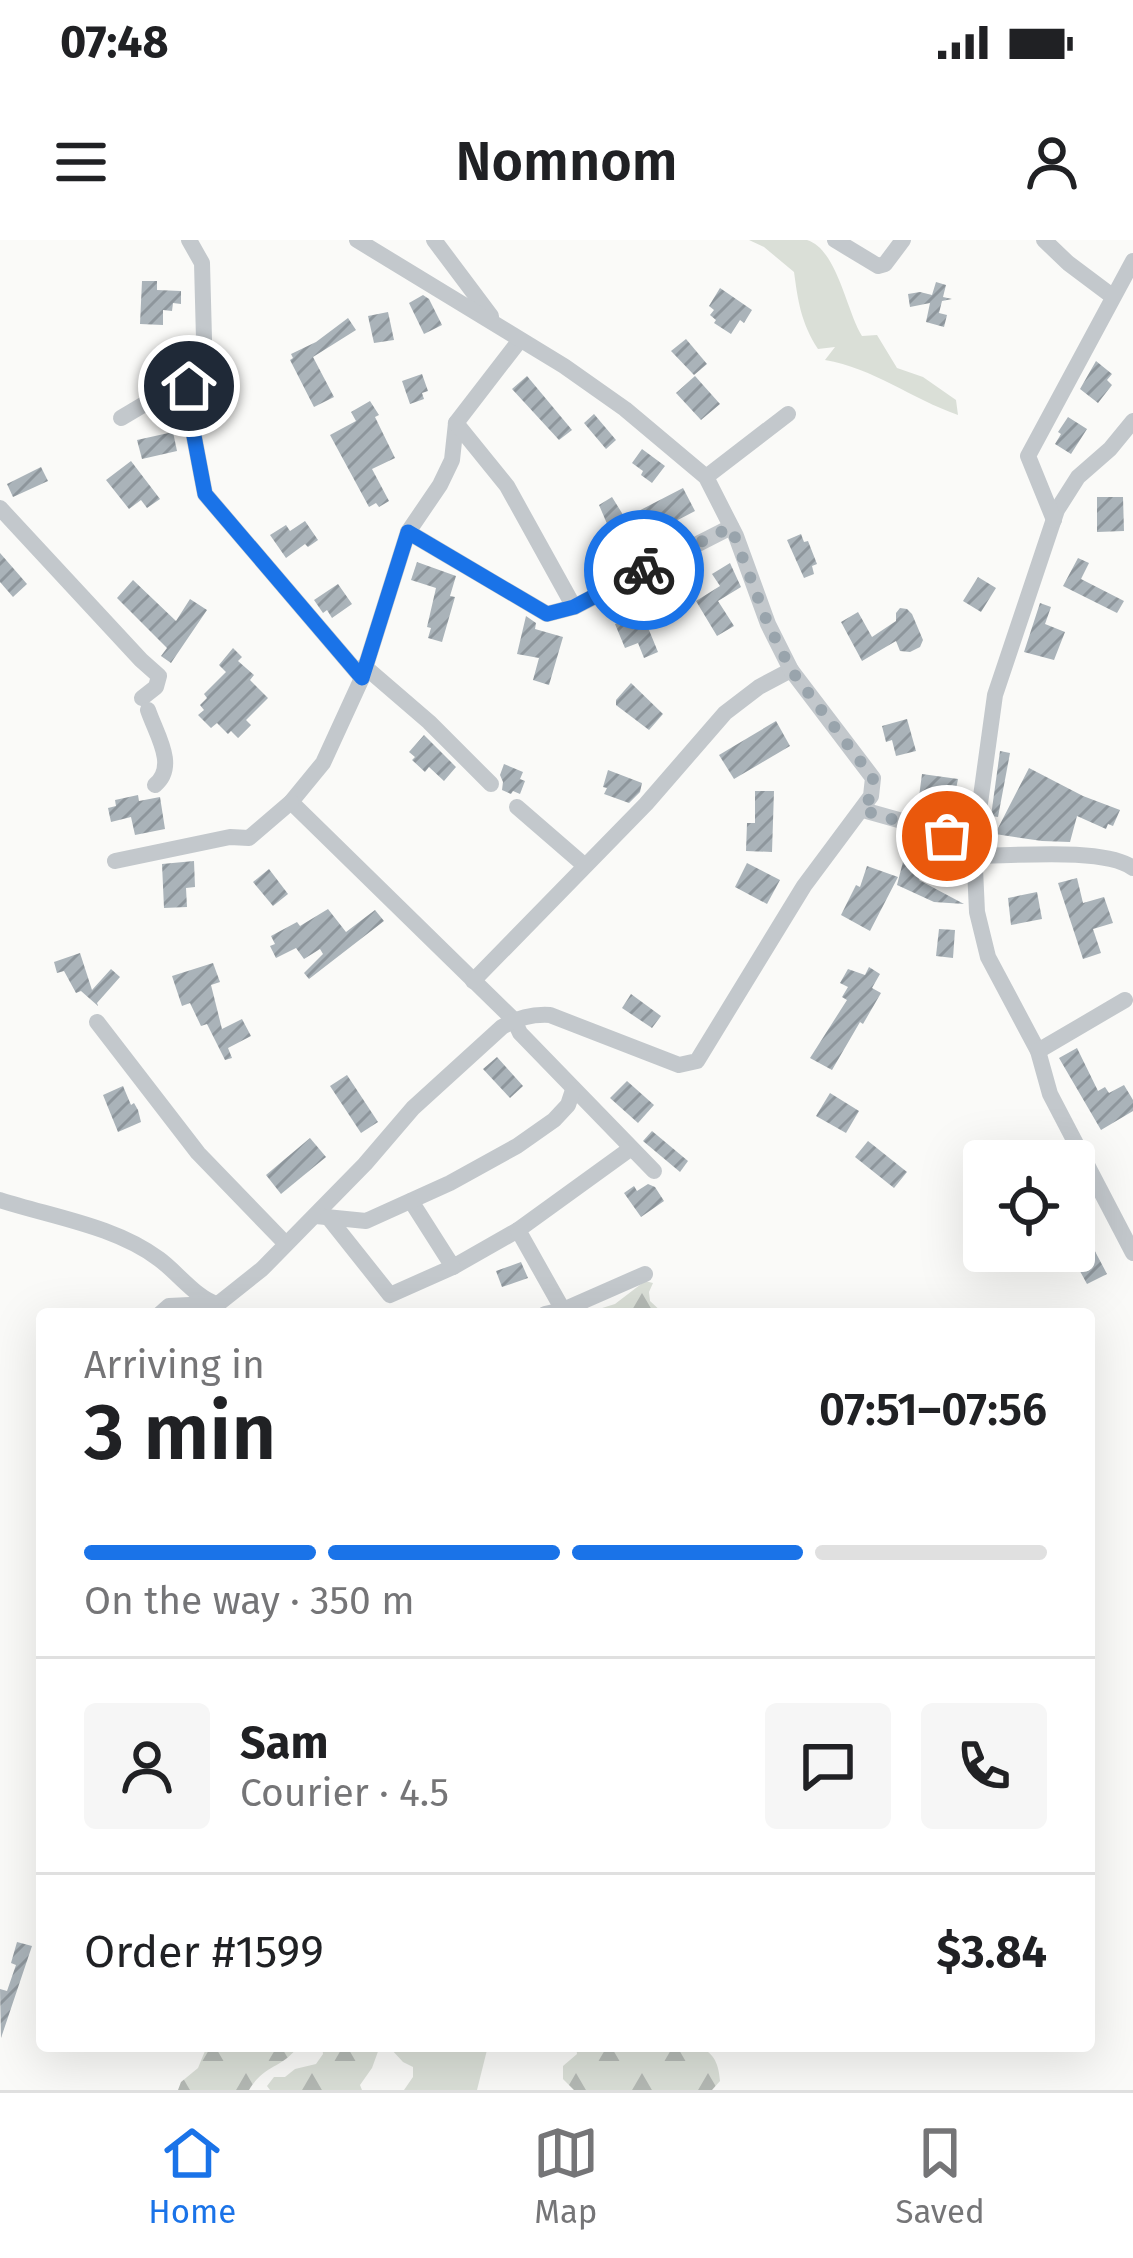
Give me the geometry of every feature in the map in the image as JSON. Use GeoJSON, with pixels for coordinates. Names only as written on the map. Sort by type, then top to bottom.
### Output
{"type":"FeatureCollection","features":[{"type":"Feature","properties":{"kind":"street"},"geometry":{"type":"LineString","coordinates":[[189,240],[202,263],[203,339],[186,394],[205,494],[363,672],[429,722],[491,784]]}},
{"type":"Feature","properties":{"kind":"street"},"geometry":{"type":"LineString","coordinates":[[212,1308],[322,1216],[412,1108],[514,1020],[550,1015],[679,1064],[697,1060],[804,886],[871,796],[873,778],[791,670],[706,477],[625,409],[564,366],[357,240]]}},
{"type":"Feature","properties":{"kind":"street"},"geometry":{"type":"LineString","coordinates":[[434,240],[499,327]]}},
{"type":"Feature","properties":{"kind":"street"},"geometry":{"type":"LineString","coordinates":[[835,240],[882,266],[903,240]]}},
{"type":"Feature","properties":{"kind":"street"},"geometry":{"type":"LineString","coordinates":[[1044,240],[1112,296]]}},
{"type":"Feature","properties":{"kind":"street"},"geometry":{"type":"LineString","coordinates":[[1054,520],[1028,456],[1133,261]]}},
{"type":"Feature","properties":{"kind":"street"},"geometry":{"type":"LineString","coordinates":[[115,861],[230,837],[249,838],[291,802],[323,763],[363,672],[408,532],[452,460],[456,423],[520,340]]}},
{"type":"Feature","properties":{"kind":"street"},"geometry":{"type":"LineString","coordinates":[[121,418],[158,396],[189,386]]}},
{"type":"Feature","properties":{"kind":"street"},"geometry":{"type":"LineString","coordinates":[[706,477],[788,414]]}},
{"type":"Feature","properties":{"kind":"street"},"geometry":{"type":"LineString","coordinates":[[1133,422],[1078,477],[1054,520],[995,695],[974,851],[977,912],[988,957],[1038,1051],[1050,1094],[1133,1253]]}},
{"type":"Feature","properties":{"kind":"street"},"geometry":{"type":"LineString","coordinates":[[456,423],[507,486],[574,607]]}},
{"type":"Feature","properties":{"kind":"street"},"geometry":{"type":"LineString","coordinates":[[1110,449],[1133,454]]}},
{"type":"Feature","properties":{"kind":"street"},"geometry":{"type":"LineString","coordinates":[[1039,478],[1078,477]]}},
{"type":"Feature","properties":{"kind":"street"},"geometry":{"type":"LineString","coordinates":[[0,508],[159,676],[145,704],[167,762],[164,777],[155,785]]}},
{"type":"Feature","properties":{"kind":"street"},"geometry":{"type":"LineString","coordinates":[[408,532],[547,614],[574,607],[731,527]]}},
{"type":"Feature","properties":{"kind":"street"},"geometry":{"type":"LineString","coordinates":[[473,981],[646,804],[725,712],[791,670]]}},
{"type":"Feature","properties":{"kind":"street"},"geometry":{"type":"LineString","coordinates":[[291,802],[514,1020],[520,1033],[654,1171]]}},
{"type":"Feature","properties":{"kind":"street"},"geometry":{"type":"LineString","coordinates":[[517,807],[584,865]]}},
{"type":"Feature","properties":{"kind":"street"},"geometry":{"type":"LineString","coordinates":[[862,810],[920,826],[974,851],[1088,855],[1124,861],[1133,868]]}},
{"type":"Feature","properties":{"kind":"street"},"geometry":{"type":"LineString","coordinates":[[1038,1051],[1125,1000]]}},
{"type":"Feature","properties":{"kind":"street"},"geometry":{"type":"LineString","coordinates":[[97,1022],[198,1153],[286,1244]]}},
{"type":"Feature","properties":{"kind":"street"},"geometry":{"type":"LineString","coordinates":[[322,1216],[366,1222],[411,1201],[517,1146],[554,1120],[568,1105],[573,1090]]}},
{"type":"Feature","properties":{"kind":"street"},"geometry":{"type":"LineString","coordinates":[[322,1216],[390,1294],[453,1267],[518,1230],[630,1149]]}},
{"type":"Feature","properties":{"kind":"street"},"geometry":{"type":"LineString","coordinates":[[0,1200],[136,1244],[161,1260],[209,1308]]}},
{"type":"Feature","properties":{"kind":"street"},"geometry":{"type":"LineString","coordinates":[[411,1201],[453,1267]]}},
{"type":"Feature","properties":{"kind":"street"},"geometry":{"type":"LineString","coordinates":[[518,1230],[552,1308]]}},
{"type":"Feature","properties":{"kind":"street"},"geometry":{"type":"LineString","coordinates":[[564,1308],[645,1274]]}},
{"type":"Feature","properties":{"kind":"street"},"geometry":{"type":"LineString","coordinates":[[167,1308],[196,1308]]}},
{"type":"Feature","properties":{"kind":"green space"},"geometry":{"type":"Polygon","coordinates":[[[749,240],[807,240],[817,246],[833,267],[862,336],[877,335],[897,368],[923,377],[956,400],[958,415],[860,370],[825,360],[835,347],[818,349],[812,339],[801,312],[794,272],[749,240]]]}},
{"type":"Feature","properties":{"kind":"green space"},"geometry":{"type":"Polygon","coordinates":[[[645,1281],[653,1283],[650,1301],[658,1308],[602,1308],[645,1281]]]}},
{"type":"Feature","properties":{"kind":"green space"},"geometry":{"type":"Polygon","coordinates":[[[205,2052],[292,2052],[249,2090],[178,2090],[198,2068],[205,2052]]]}},
{"type":"Feature","properties":{"kind":"green space"},"geometry":{"type":"Polygon","coordinates":[[[378,2052],[360,2085],[362,2090],[270,2090],[267,2086],[274,2077],[316,2064],[323,2054],[378,2052]]]}},
{"type":"Feature","properties":{"kind":"green space"},"geometry":{"type":"Polygon","coordinates":[[[394,2052],[486,2052],[477,2090],[404,2090],[413,2077],[413,2067],[394,2052]]]}},
{"type":"Feature","properties":{"kind":"green space"},"geometry":{"type":"Polygon","coordinates":[[[707,2052],[718,2067],[720,2081],[712,2090],[574,2090],[563,2079],[563,2066],[577,2054],[707,2052]]]}},
{"type":"Feature","properties":{"kind":"building"},"geometry":{"type":"Polygon","coordinates":[[[142,281],[157,281],[157,290],[181,291],[181,304],[173,303],[172,311],[163,310],[163,325],[140,324],[142,281]]]}},
{"type":"Feature","properties":{"kind":"building"},"geometry":{"type":"Polygon","coordinates":[[[936,282],[946,285],[943,297],[952,299],[942,301],[939,313],[947,315],[944,327],[926,322],[930,303],[910,307],[908,294],[932,295],[936,282]]]}},
{"type":"Feature","properties":{"kind":"building"},"geometry":{"type":"Polygon","coordinates":[[[720,288],[752,310],[731,334],[710,315],[714,310],[709,306],[720,288]]]}},
{"type":"Feature","properties":{"kind":"building"},"geometry":{"type":"Polygon","coordinates":[[[423,295],[442,325],[424,334],[409,303],[423,295]]]}},
{"type":"Feature","properties":{"kind":"building"},"geometry":{"type":"Polygon","coordinates":[[[388,312],[394,340],[374,343],[368,316],[388,312]]]}},
{"type":"Feature","properties":{"kind":"building"},"geometry":{"type":"Polygon","coordinates":[[[348,318],[356,330],[313,357],[334,397],[314,407],[291,354],[348,318]]]}},
{"type":"Feature","properties":{"kind":"building"},"geometry":{"type":"Polygon","coordinates":[[[686,339],[707,364],[694,375],[671,351],[686,339]]]}},
{"type":"Feature","properties":{"kind":"building"},"geometry":{"type":"Polygon","coordinates":[[[1096,361],[1112,374],[1107,380],[1112,385],[1098,403],[1080,389],[1096,361]]]}},
{"type":"Feature","properties":{"kind":"building"},"geometry":{"type":"Polygon","coordinates":[[[422,374],[428,391],[422,393],[424,399],[410,404],[402,381],[422,374]]]}},
{"type":"Feature","properties":{"kind":"building"},"geometry":{"type":"Polygon","coordinates":[[[527,376],[572,430],[559,440],[512,389],[527,376]]]}},
{"type":"Feature","properties":{"kind":"building"},"geometry":{"type":"Polygon","coordinates":[[[695,376],[720,404],[701,420],[676,393],[695,376]]]}},
{"type":"Feature","properties":{"kind":"building"},"geometry":{"type":"Polygon","coordinates":[[[370,401],[395,458],[372,469],[389,501],[379,507],[376,503],[369,507],[330,435],[356,421],[351,412],[370,401]]]}},
{"type":"Feature","properties":{"kind":"building"},"geometry":{"type":"Polygon","coordinates":[[[594,414],[616,440],[606,449],[584,423],[594,414]]]}},
{"type":"Feature","properties":{"kind":"building"},"geometry":{"type":"Polygon","coordinates":[[[1068,417],[1087,429],[1071,454],[1055,444],[1068,417]]]}},
{"type":"Feature","properties":{"kind":"building"},"geometry":{"type":"Polygon","coordinates":[[[173,432],[177,451],[142,459],[137,440],[173,432]]]}},
{"type":"Feature","properties":{"kind":"building"},"geometry":{"type":"Polygon","coordinates":[[[642,449],[665,466],[652,483],[632,463],[642,449]]]}},
{"type":"Feature","properties":{"kind":"building"},"geometry":{"type":"Polygon","coordinates":[[[131,461],[160,499],[147,508],[141,500],[129,509],[106,480],[131,461]]]}},
{"type":"Feature","properties":{"kind":"building"},"geometry":{"type":"Polygon","coordinates":[[[41,467],[48,481],[13,497],[7,484],[41,467]]]}},
{"type":"Feature","properties":{"kind":"building"},"geometry":{"type":"Polygon","coordinates":[[[683,488],[695,511],[653,533],[649,524],[614,540],[599,505],[612,497],[625,518],[683,488]]]}},
{"type":"Feature","properties":{"kind":"building"},"geometry":{"type":"Polygon","coordinates":[[[1097,497],[1123,497],[1124,531],[1097,532],[1097,497]]]}},
{"type":"Feature","properties":{"kind":"building"},"geometry":{"type":"Polygon","coordinates":[[[305,521],[318,540],[286,558],[270,535],[286,525],[290,531],[305,521]]]}},
{"type":"Feature","properties":{"kind":"building"},"geometry":{"type":"Polygon","coordinates":[[[801,534],[817,564],[812,566],[814,574],[804,578],[787,540],[801,534]]]}},
{"type":"Feature","properties":{"kind":"building"},"geometry":{"type":"Polygon","coordinates":[[[0,553],[27,584],[13,597],[0,582],[0,553]]]}},
{"type":"Feature","properties":{"kind":"building"},"geometry":{"type":"Polygon","coordinates":[[[1078,558],[1089,563],[1081,579],[1124,601],[1117,613],[1063,586],[1078,558]]]}},
{"type":"Feature","properties":{"kind":"building"},"geometry":{"type":"Polygon","coordinates":[[[417,562],[456,576],[442,642],[428,638],[436,588],[411,580],[417,562]]]}},
{"type":"Feature","properties":{"kind":"building"},"geometry":{"type":"Polygon","coordinates":[[[730,563],[741,587],[718,601],[734,626],[717,636],[696,601],[720,586],[712,574],[730,563]]]}},
{"type":"Feature","properties":{"kind":"building"},"geometry":{"type":"Polygon","coordinates":[[[978,577],[996,588],[981,612],[963,601],[978,577]]]}},
{"type":"Feature","properties":{"kind":"building"},"geometry":{"type":"Polygon","coordinates":[[[133,580],[176,621],[190,599],[207,610],[171,663],[161,656],[167,648],[117,598],[133,580]]]}},
{"type":"Feature","properties":{"kind":"building"},"geometry":{"type":"Polygon","coordinates":[[[338,584],[352,604],[332,618],[314,600],[338,584]]]}},
{"type":"Feature","properties":{"kind":"building"},"geometry":{"type":"Polygon","coordinates":[[[1040,603],[1051,607],[1045,624],[1065,632],[1054,660],[1024,652],[1040,603]]]}},
{"type":"Feature","properties":{"kind":"building"},"geometry":{"type":"Polygon","coordinates":[[[900,608],[912,614],[923,640],[920,647],[900,651],[896,641],[862,661],[841,622],[858,612],[872,637],[896,621],[900,608]]]}},
{"type":"Feature","properties":{"kind":"building"},"geometry":{"type":"Polygon","coordinates":[[[642,613],[658,652],[644,658],[638,643],[625,648],[615,624],[642,613]]]}},
{"type":"Feature","properties":{"kind":"building"},"geometry":{"type":"Polygon","coordinates":[[[526,616],[536,623],[535,629],[563,637],[549,685],[533,680],[539,658],[517,654],[526,616]]]}},
{"type":"Feature","properties":{"kind":"building"},"geometry":{"type":"Polygon","coordinates":[[[233,648],[242,657],[238,661],[254,675],[250,680],[268,698],[246,720],[251,725],[238,738],[217,723],[211,728],[198,715],[204,710],[200,705],[207,698],[204,694],[226,672],[219,665],[233,648]]]}},
{"type":"Feature","properties":{"kind":"building"},"geometry":{"type":"Polygon","coordinates":[[[631,683],[663,714],[649,730],[616,705],[631,683]]]}},
{"type":"Feature","properties":{"kind":"building"},"geometry":{"type":"Polygon","coordinates":[[[907,719],[916,751],[896,756],[882,726],[907,719]]]}},
{"type":"Feature","properties":{"kind":"building"},"geometry":{"type":"Polygon","coordinates":[[[776,721],[790,746],[734,779],[719,755],[776,721]]]}},
{"type":"Feature","properties":{"kind":"building"},"geometry":{"type":"Polygon","coordinates":[[[424,735],[456,767],[444,781],[412,760],[415,757],[409,752],[424,735]]]}},
{"type":"Feature","properties":{"kind":"building"},"geometry":{"type":"Polygon","coordinates":[[[1000,751],[1010,753],[998,817],[991,816],[1000,751]]]}},
{"type":"Feature","properties":{"kind":"building"},"geometry":{"type":"Polygon","coordinates":[[[504,764],[523,772],[520,794],[502,790],[504,764]]]}},
{"type":"Feature","properties":{"kind":"building"},"geometry":{"type":"Polygon","coordinates":[[[1029,768],[1120,810],[1113,826],[1108,824],[1106,829],[1077,816],[1070,842],[995,834],[1029,768]]]}},
{"type":"Feature","properties":{"kind":"building"},"geometry":{"type":"Polygon","coordinates":[[[608,770],[642,783],[629,803],[604,794],[608,770]]]}},
{"type":"Feature","properties":{"kind":"building"},"geometry":{"type":"Polygon","coordinates":[[[922,774],[958,779],[955,794],[943,792],[939,815],[917,812],[922,774]]]}},
{"type":"Feature","properties":{"kind":"building"},"geometry":{"type":"Polygon","coordinates":[[[755,791],[774,791],[772,852],[746,851],[747,823],[755,823],[755,791]]]}},
{"type":"Feature","properties":{"kind":"building"},"geometry":{"type":"Polygon","coordinates":[[[138,795],[139,801],[160,797],[165,829],[135,835],[131,817],[111,822],[108,808],[116,806],[115,800],[138,795]]]}},
{"type":"Feature","properties":{"kind":"building"},"geometry":{"type":"Polygon","coordinates":[[[921,854],[932,860],[919,880],[964,904],[934,902],[897,885],[904,858],[915,864],[921,854]]]}},
{"type":"Feature","properties":{"kind":"building"},"geometry":{"type":"Polygon","coordinates":[[[194,861],[195,887],[186,888],[187,907],[164,908],[162,864],[194,861]]]}},
{"type":"Feature","properties":{"kind":"building"},"geometry":{"type":"Polygon","coordinates":[[[747,863],[780,880],[767,904],[735,887],[747,863]]]}},
{"type":"Feature","properties":{"kind":"building"},"geometry":{"type":"Polygon","coordinates":[[[867,866],[898,877],[870,931],[841,915],[856,885],[860,887],[867,866]]]}},
{"type":"Feature","properties":{"kind":"building"},"geometry":{"type":"Polygon","coordinates":[[[269,869],[288,894],[273,906],[253,882],[269,869]]]}},
{"type":"Feature","properties":{"kind":"building"},"geometry":{"type":"Polygon","coordinates":[[[1077,878],[1083,903],[1104,897],[1113,923],[1093,929],[1101,953],[1083,959],[1058,883],[1077,878]]]}},
{"type":"Feature","properties":{"kind":"building"},"geometry":{"type":"Polygon","coordinates":[[[1037,892],[1042,919],[1011,925],[1008,898],[1037,892]]]}},
{"type":"Feature","properties":{"kind":"building"},"geometry":{"type":"Polygon","coordinates":[[[328,909],[346,932],[375,910],[384,921],[309,979],[304,973],[323,954],[320,949],[304,959],[296,948],[276,958],[271,936],[328,909]]]}},
{"type":"Feature","properties":{"kind":"building"},"geometry":{"type":"Polygon","coordinates":[[[939,929],[955,930],[953,958],[936,956],[939,929]]]}},
{"type":"Feature","properties":{"kind":"building"},"geometry":{"type":"Polygon","coordinates":[[[80,953],[92,990],[111,969],[120,977],[98,1006],[81,991],[76,993],[64,971],[57,973],[54,962],[80,953]]]}},
{"type":"Feature","properties":{"kind":"building"},"geometry":{"type":"Polygon","coordinates":[[[213,963],[220,982],[211,985],[222,1029],[242,1019],[251,1036],[228,1048],[232,1058],[225,1060],[207,1024],[201,1026],[190,1003],[182,1006],[172,976],[213,963]]]}},
{"type":"Feature","properties":{"kind":"building"},"geometry":{"type":"Polygon","coordinates":[[[869,967],[880,974],[872,988],[881,993],[832,1070],[810,1058],[847,1000],[842,997],[848,987],[840,983],[848,969],[865,975],[869,967]]]}},
{"type":"Feature","properties":{"kind":"building"},"geometry":{"type":"Polygon","coordinates":[[[631,994],[661,1016],[652,1028],[622,1008],[631,994]]]}},
{"type":"Feature","properties":{"kind":"building"},"geometry":{"type":"Polygon","coordinates":[[[1077,1048],[1098,1091],[1105,1087],[1109,1093],[1124,1085],[1133,1100],[1133,1111],[1101,1130],[1059,1058],[1077,1048]]]}},
{"type":"Feature","properties":{"kind":"building"},"geometry":{"type":"Polygon","coordinates":[[[497,1057],[523,1086],[510,1098],[483,1069],[497,1057]]]}},
{"type":"Feature","properties":{"kind":"building"},"geometry":{"type":"Polygon","coordinates":[[[347,1075],[378,1122],[361,1133],[330,1086],[347,1075]]]}},
{"type":"Feature","properties":{"kind":"building"},"geometry":{"type":"Polygon","coordinates":[[[627,1081],[654,1105],[638,1123],[610,1098],[627,1081]]]}},
{"type":"Feature","properties":{"kind":"building"},"geometry":{"type":"Polygon","coordinates":[[[123,1086],[141,1122],[118,1132],[103,1095],[123,1086]]]}},
{"type":"Feature","properties":{"kind":"building"},"geometry":{"type":"Polygon","coordinates":[[[830,1093],[859,1111],[846,1133],[816,1116],[830,1093]]]}},
{"type":"Feature","properties":{"kind":"building"},"geometry":{"type":"Polygon","coordinates":[[[652,1131],[688,1161],[680,1172],[643,1141],[652,1131]]]}},
{"type":"Feature","properties":{"kind":"building"},"geometry":{"type":"Polygon","coordinates":[[[310,1138],[326,1157],[281,1194],[266,1175],[310,1138]]]}},
{"type":"Feature","properties":{"kind":"building"},"geometry":{"type":"Polygon","coordinates":[[[868,1141],[907,1172],[894,1188],[855,1157],[868,1141]]]}},
{"type":"Feature","properties":{"kind":"building"},"geometry":{"type":"Polygon","coordinates":[[[648,1184],[664,1201],[641,1217],[624,1193],[648,1184]]]}},
{"type":"Feature","properties":{"kind":"building"},"geometry":{"type":"Polygon","coordinates":[[[1095,1251],[1107,1274],[1087,1284],[1080,1272],[1095,1272],[1095,1251]]]}},
{"type":"Feature","properties":{"kind":"building"},"geometry":{"type":"Polygon","coordinates":[[[521,1262],[528,1278],[502,1287],[496,1271],[521,1262]]]}},
{"type":"Feature","properties":{"kind":"building"},"geometry":{"type":"Polygon","coordinates":[[[17,1942],[32,1946],[1,2038],[0,1989],[7,1991],[16,1965],[11,1963],[17,1942]]]}},
{"type":"Feature","properties":{"kind":"way so far"},"geometry":{"type":"LineString","coordinates":[[644,570],[731,527],[791,670],[873,778],[871,796],[862,810],[947,836]]}},
{"type":"Feature","properties":{"kind":"route"},"geometry":{"type":"LineString","coordinates":[[189,386],[186,394],[205,494],[362,678],[408,532],[547,614],[574,607],[644,570]]}}]}
